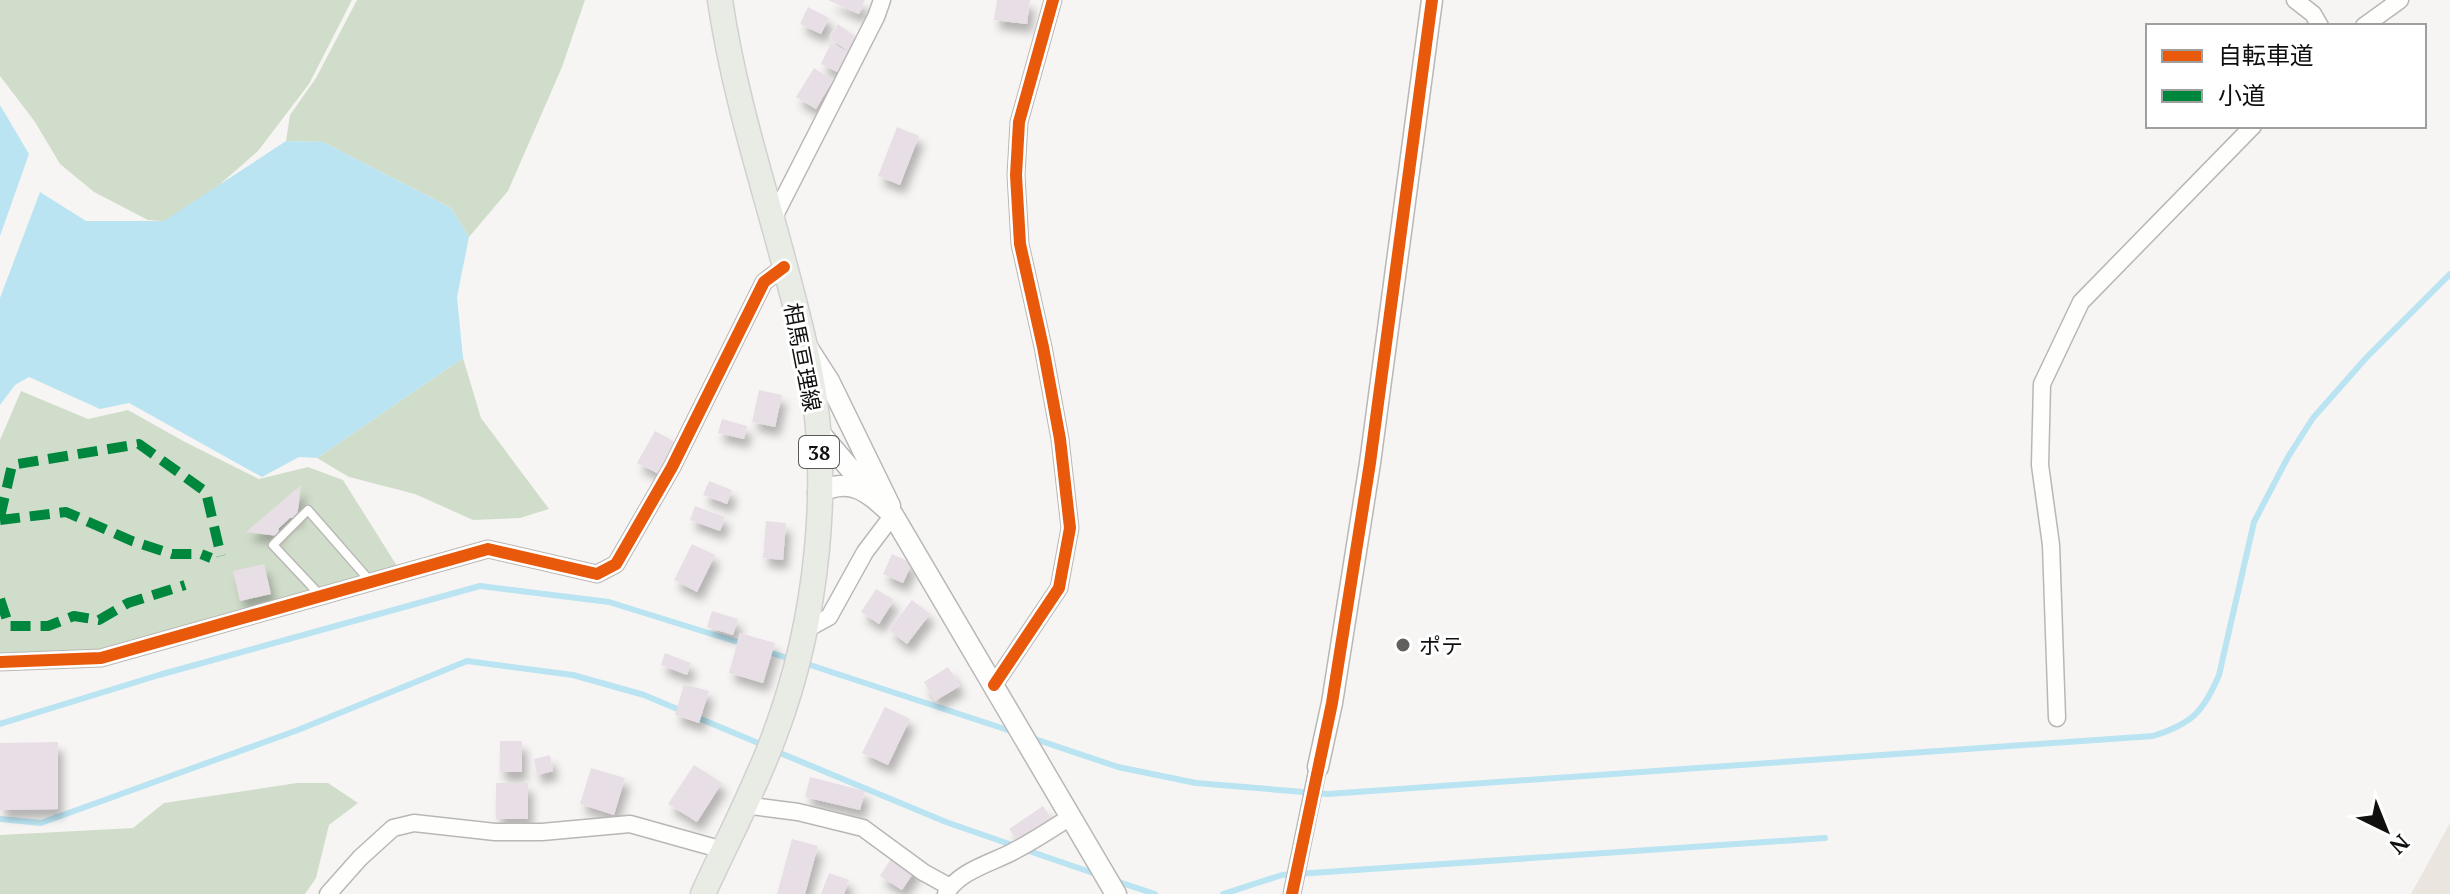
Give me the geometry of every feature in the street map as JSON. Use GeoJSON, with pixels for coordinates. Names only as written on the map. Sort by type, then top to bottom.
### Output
{"type":"FeatureCollection","features":[{"type":"Feature","properties":{"kind":"main road","name":"相馬亘理線"},"geometry":{"type":"LineString","coordinates":[[703,894],[775,736],[798,663],[812,597],[819,449],[809,366],[729,57],[720,0]]}},
{"type":"Feature","properties":{"kind":"street"},"geometry":{"type":"LineString","coordinates":[[773,219],[882,0]]}},
{"type":"Feature","properties":{"kind":"street"},"geometry":{"type":"LineString","coordinates":[[994,685],[1059,588],[1070,528],[1060,439],[1020,244],[1016,175],[1019,122],[1053,0]]}},
{"type":"Feature","properties":{"kind":"street"},"geometry":{"type":"LineString","coordinates":[[1292,894],[1332,703],[1370,463],[1432,0]]}},
{"type":"Feature","properties":{"kind":"street"},"geometry":{"type":"LineString","coordinates":[[2295,0],[2313,14],[2319,24]]}},
{"type":"Feature","properties":{"kind":"street"},"geometry":{"type":"LineString","coordinates":[[2367,24],[2400,0]]}},
{"type":"Feature","properties":{"kind":"street"},"geometry":{"type":"LineString","coordinates":[[2057,718],[2051,545],[2040,465],[2042,384],[2081,302],[2251,128]]}},
{"type":"Feature","properties":{"kind":"street"},"geometry":{"type":"LineString","coordinates":[[0,662],[101,658],[488,549],[597,574],[616,564],[672,467],[764,282],[784,267]]}},
{"type":"Feature","properties":{"kind":"street"},"geometry":{"type":"LineString","coordinates":[[803,340],[829,381],[893,515],[1116,894]]}},
{"type":"Feature","properties":{"kind":"street"},"geometry":{"type":"LineString","coordinates":[[817,430],[893,515]]}},
{"type":"Feature","properties":{"kind":"street"},"geometry":{"type":"LineString","coordinates":[[818,493],[833,486],[851,486],[871,493]]}},
{"type":"Feature","properties":{"kind":"street"},"geometry":{"type":"LineString","coordinates":[[805,630],[829,617],[865,552],[893,515]]}},
{"type":"Feature","properties":{"kind":"street"},"geometry":{"type":"LineString","coordinates":[[744,805],[798,812],[863,828],[948,890],[982,866],[1014,852],[1072,816]]}},
{"type":"Feature","properties":{"kind":"street"},"geometry":{"type":"LineString","coordinates":[[328,894],[360,858],[393,828],[414,823],[495,832],[542,832],[630,824],[723,850]]}},
{"type":"Feature","properties":{"kind":"lane"},"geometry":{"type":"LineString","coordinates":[[320,595],[273,545],[308,510],[370,581]]}},
{"type":"Feature","properties":{"kind":"shaded area"},"geometry":{"type":"Polygon","coordinates":[[[2450,823],[2450,894],[2411,894],[2450,823]]]}},
{"type":"Feature","properties":{"kind":"green space"},"geometry":{"type":"Polygon","coordinates":[[[0,0],[352,0],[309,84],[258,151],[177,222],[148,220],[94,192],[60,164],[35,122],[0,76],[0,0]]]}},
{"type":"Feature","properties":{"kind":"green space"},"geometry":{"type":"Polygon","coordinates":[[[357,0],[585,0],[562,67],[508,191],[469,237],[451,208],[323,142],[286,141],[290,115],[316,78],[357,0]]]}},
{"type":"Feature","properties":{"kind":"green space"},"geometry":{"type":"Polygon","coordinates":[[[463,358],[481,418],[549,509],[520,518],[473,520],[415,494],[349,477],[317,458],[463,358]]]}},
{"type":"Feature","properties":{"kind":"green space"},"geometry":{"type":"Polygon","coordinates":[[[21,391],[88,419],[128,410],[259,479],[308,467],[343,480],[397,566],[96,650],[0,653],[0,440],[21,391]]]}},
{"type":"Feature","properties":{"kind":"green space"},"geometry":{"type":"Polygon","coordinates":[[[297,783],[328,783],[358,803],[329,825],[316,878],[305,894],[0,894],[0,835],[133,828],[164,803],[297,783]]]}},
{"type":"Feature","properties":{"kind":"water"},"geometry":{"type":"Polygon","coordinates":[[[0,105],[29,154],[0,236],[0,105]]]}},
{"type":"Feature","properties":{"kind":"water"},"geometry":{"type":"Polygon","coordinates":[[[286,141],[323,142],[451,208],[469,237],[457,297],[463,358],[317,458],[299,457],[262,477],[129,403],[100,409],[29,377],[15,385],[0,405],[0,298],[40,192],[86,221],[164,221],[286,141]]]}},
{"type":"Feature","properties":{"kind":"building"},"geometry":{"type":"Polygon","coordinates":[[[828,0],[865,0],[859,14],[828,0]]]}},
{"type":"Feature","properties":{"kind":"building"},"geometry":{"type":"Polygon","coordinates":[[[997,0],[1030,0],[1027,24],[994,20],[997,0]]]}},
{"type":"Feature","properties":{"kind":"building"},"geometry":{"type":"Polygon","coordinates":[[[808,7],[829,18],[821,34],[800,24],[808,7]]]}},
{"type":"Feature","properties":{"kind":"building"},"geometry":{"type":"Polygon","coordinates":[[[838,24],[859,39],[839,73],[821,64],[831,43],[849,52],[829,37],[838,24]]]}},
{"type":"Feature","properties":{"kind":"building"},"geometry":{"type":"Polygon","coordinates":[[[814,68],[833,80],[816,109],[796,97],[814,68]]]}},
{"type":"Feature","properties":{"kind":"building"},"geometry":{"type":"Polygon","coordinates":[[[897,127],[919,136],[900,185],[878,176],[897,127]]]}},
{"type":"Feature","properties":{"kind":"building"},"geometry":{"type":"Polygon","coordinates":[[[759,390],[782,395],[775,427],[752,422],[759,390]]]}},
{"type":"Feature","properties":{"kind":"building"},"geometry":{"type":"Polygon","coordinates":[[[722,419],[747,426],[744,439],[718,433],[722,419]]]}},
{"type":"Feature","properties":{"kind":"building"},"geometry":{"type":"Polygon","coordinates":[[[655,431],[677,443],[659,474],[637,463],[655,431]]]}},
{"type":"Feature","properties":{"kind":"building"},"geometry":{"type":"Polygon","coordinates":[[[709,481],[732,490],[727,504],[703,495],[709,481]]]}},
{"type":"Feature","properties":{"kind":"building"},"geometry":{"type":"Polygon","coordinates":[[[301,485],[297,518],[290,518],[279,528],[278,536],[246,532],[301,485]]]}},
{"type":"Feature","properties":{"kind":"building"},"geometry":{"type":"Polygon","coordinates":[[[695,506],[725,517],[720,531],[690,520],[695,506]]]}},
{"type":"Feature","properties":{"kind":"building"},"geometry":{"type":"Polygon","coordinates":[[[766,521],[786,523],[783,560],[763,558],[766,521]]]}},
{"type":"Feature","properties":{"kind":"building"},"geometry":{"type":"Polygon","coordinates":[[[692,544],[715,555],[697,592],[674,580],[692,544]]]}},
{"type":"Feature","properties":{"kind":"building"},"geometry":{"type":"Polygon","coordinates":[[[892,554],[912,563],[903,583],[883,574],[892,554]]]}},
{"type":"Feature","properties":{"kind":"building"},"geometry":{"type":"Polygon","coordinates":[[[264,564],[271,594],[240,601],[233,571],[264,564]]]}},
{"type":"Feature","properties":{"kind":"building"},"geometry":{"type":"Polygon","coordinates":[[[876,589],[894,600],[879,624],[861,612],[876,589]]]}},
{"type":"Feature","properties":{"kind":"building"},"geometry":{"type":"Polygon","coordinates":[[[912,600],[930,614],[907,644],[889,630],[912,600]]]}},
{"type":"Feature","properties":{"kind":"building"},"geometry":{"type":"Polygon","coordinates":[[[712,611],[738,619],[733,635],[707,627],[712,611]]]}},
{"type":"Feature","properties":{"kind":"building"},"geometry":{"type":"Polygon","coordinates":[[[740,633],[775,643],[763,683],[729,673],[740,633]]]}},
{"type":"Feature","properties":{"kind":"building"},"geometry":{"type":"Polygon","coordinates":[[[665,653],[691,663],[687,675],[661,665],[665,653]]]}},
{"type":"Feature","properties":{"kind":"building"},"geometry":{"type":"Polygon","coordinates":[[[948,667],[960,686],[935,701],[924,682],[948,667]]]}},
{"type":"Feature","properties":{"kind":"building"},"geometry":{"type":"Polygon","coordinates":[[[684,684],[709,691],[699,723],[675,715],[684,684]]]}},
{"type":"Feature","properties":{"kind":"building"},"geometry":{"type":"Polygon","coordinates":[[[885,707],[910,719],[888,765],[862,753],[885,707]]]}},
{"type":"Feature","properties":{"kind":"building"},"geometry":{"type":"Polygon","coordinates":[[[500,741],[522,741],[522,772],[500,772],[500,741]]]}},
{"type":"Feature","properties":{"kind":"building"},"geometry":{"type":"Polygon","coordinates":[[[58,742],[58,809],[0,810],[0,743],[58,742]]]}},
{"type":"Feature","properties":{"kind":"building"},"geometry":{"type":"Polygon","coordinates":[[[550,755],[553,771],[537,775],[534,759],[550,755]]]}},
{"type":"Feature","properties":{"kind":"building"},"geometry":{"type":"Polygon","coordinates":[[[694,765],[722,783],[697,822],[668,804],[694,765]]]}},
{"type":"Feature","properties":{"kind":"building"},"geometry":{"type":"Polygon","coordinates":[[[591,768],[625,778],[614,815],[580,804],[591,768]]]}},
{"type":"Feature","properties":{"kind":"building"},"geometry":{"type":"Polygon","coordinates":[[[810,777],[865,791],[860,810],[805,797],[810,777]]]}},
{"type":"Feature","properties":{"kind":"building"},"geometry":{"type":"Polygon","coordinates":[[[496,783],[528,783],[528,819],[496,819],[496,783]]]}},
{"type":"Feature","properties":{"kind":"building"},"geometry":{"type":"Polygon","coordinates":[[[1043,806],[1051,818],[1018,841],[1009,829],[1043,806]]]}},
{"type":"Feature","properties":{"kind":"building"},"geometry":{"type":"Polygon","coordinates":[[[792,839],[818,846],[805,894],[777,894],[792,839]]]}},
{"type":"Feature","properties":{"kind":"building"},"geometry":{"type":"Polygon","coordinates":[[[896,851],[918,866],[902,890],[880,876],[896,851]]]}},
{"type":"Feature","properties":{"kind":"building"},"geometry":{"type":"Polygon","coordinates":[[[829,873],[849,880],[844,894],[821,894],[829,873]]]}},
{"type":"Feature","properties":{"kind":"waterway"},"geometry":{"type":"LineString","coordinates":[[1032,738],[1118,767],[1196,783],[1328,794],[2153,736],[2177,727],[2194,715],[2213,688],[2219,675],[2254,522],[2288,457],[2313,418],[2366,358],[2450,274]]}},
{"type":"Feature","properties":{"kind":"waterway"},"geometry":{"type":"LineString","coordinates":[[0,724],[159,675],[480,586],[609,602],[744,644]]}},
{"type":"Feature","properties":{"kind":"waterway"},"geometry":{"type":"LineString","coordinates":[[766,651],[793,660]]}},
{"type":"Feature","properties":{"kind":"waterway"},"geometry":{"type":"LineString","coordinates":[[0,819],[41,823],[298,730],[467,661],[573,675],[644,695],[682,711]]}},
{"type":"Feature","properties":{"kind":"waterway"},"geometry":{"type":"LineString","coordinates":[[804,663],[1014,732]]}},
{"type":"Feature","properties":{"kind":"waterway"},"geometry":{"type":"LineString","coordinates":[[696,717],[763,745]]}},
{"type":"Feature","properties":{"kind":"waterway"},"geometry":{"type":"LineString","coordinates":[[773,750],[946,822],[1015,846]]}},
{"type":"Feature","properties":{"kind":"waterway"},"geometry":{"type":"LineString","coordinates":[[1223,894],[1282,875],[1825,838]]}},
{"type":"Feature","properties":{"kind":"waterway"},"geometry":{"type":"LineString","coordinates":[[1026,850],[1099,875]]}},
{"type":"Feature","properties":{"kind":"waterway"},"geometry":{"type":"LineString","coordinates":[[1113,880],[1155,894]]}},
{"type":"Feature","properties":{"kind":"marked path"},"geometry":{"type":"LineString","coordinates":[[0,517],[12,465],[139,444],[206,492],[221,556]]}},
{"type":"Feature","properties":{"kind":"marked path"},"geometry":{"type":"LineString","coordinates":[[0,520],[66,512],[132,541],[172,554],[201,554],[211,558]]}},
{"type":"Feature","properties":{"kind":"marked path"},"geometry":{"type":"LineString","coordinates":[[0,599],[9,626],[48,626],[74,616],[99,620],[128,603],[185,585]]}},
{"type":"Feature","properties":{"kind":"cycle path"},"geometry":{"type":"LineString","coordinates":[[994,685],[1059,588],[1070,528],[1060,439],[1020,244],[1016,175],[1019,122],[1053,0]]}},
{"type":"Feature","properties":{"kind":"cycle path"},"geometry":{"type":"LineString","coordinates":[[1292,894],[1332,703],[1370,463],[1432,0]]}},
{"type":"Feature","properties":{"kind":"cycle path"},"geometry":{"type":"LineString","coordinates":[[0,662],[101,658],[488,549],[597,574],[616,564],[672,467],[764,282],[784,267]]}},
{"type":"Feature","properties":{"kind":"place","name":"ポテ"},"geometry":{"type":"Point","coordinates":[1403,645]}}]}
